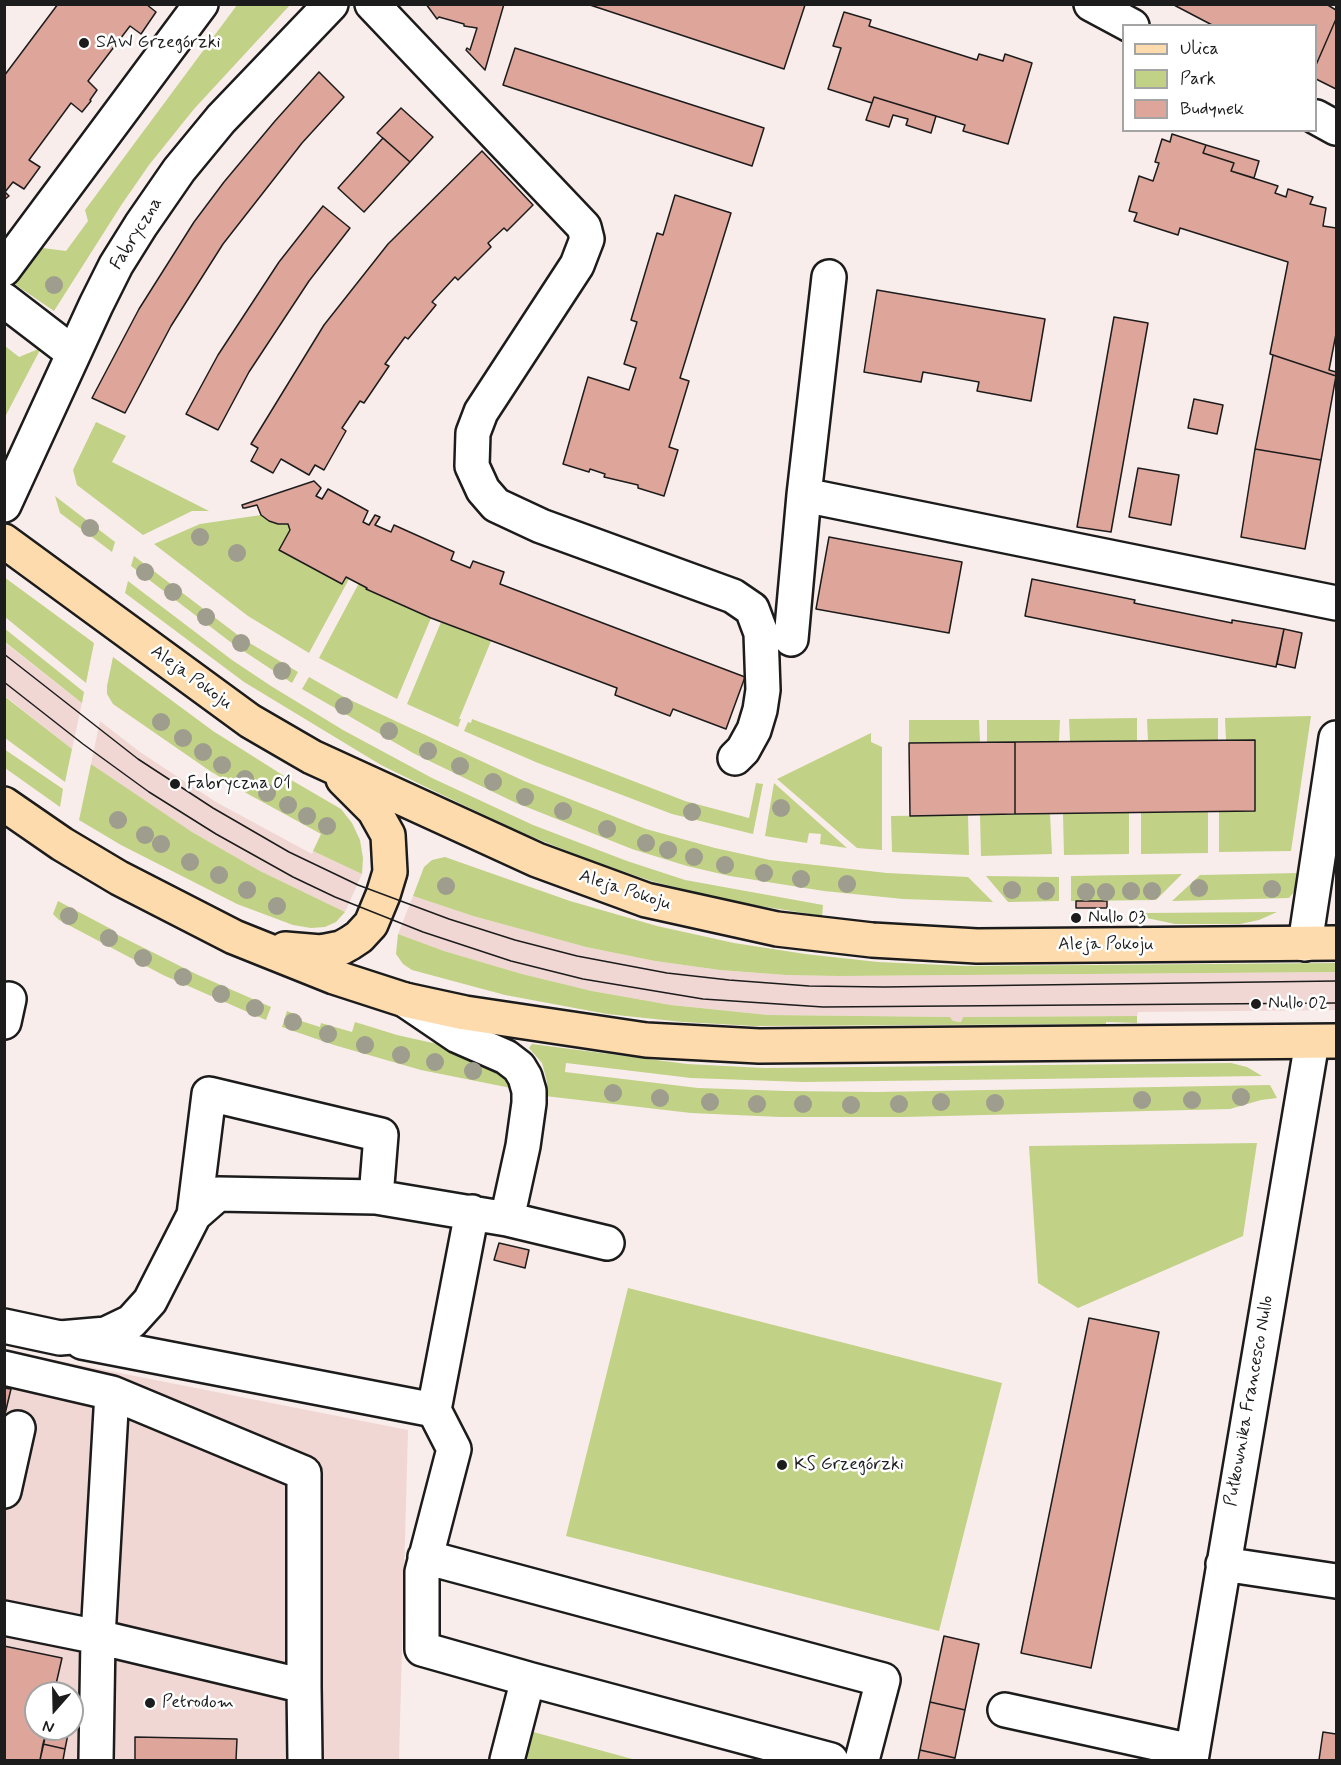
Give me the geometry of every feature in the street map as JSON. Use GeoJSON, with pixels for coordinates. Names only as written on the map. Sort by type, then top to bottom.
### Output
{"type":"FeatureCollection","features":[{"type":"Feature","properties":{"kind":"main road","name":"Aleja Pokoju"},"geometry":{"type":"LineString","coordinates":[[4,541],[250,721],[312,757],[528,855],[646,900],[777,929],[872,940],[978,946],[1321,944]]}},
{"type":"Feature","properties":{"kind":"main road"},"geometry":{"type":"LineString","coordinates":[[234,937],[296,951],[321,952],[332,950],[359,937],[371,924],[376,914],[390,872],[388,834],[365,799],[341,777],[312,757]]}},
{"type":"Feature","properties":{"kind":"main road"},"geometry":{"type":"LineString","coordinates":[[4,804],[62,844],[110,872],[234,937],[334,977],[405,1000],[465,1013],[645,1040],[759,1046],[1324,1042]]}},
{"type":"Feature","properties":{"kind":"street"},"geometry":{"type":"LineString","coordinates":[[4,269],[201,4]]}},
{"type":"Feature","properties":{"kind":"street","name":"Fabryczna"},"geometry":{"type":"LineString","coordinates":[[4,505],[73,352],[116,265],[141,225],[179,170],[240,98],[331,4]]}},
{"type":"Feature","properties":{"kind":"street"},"geometry":{"type":"LineString","coordinates":[[372,4],[584,227],[587,239],[577,265],[481,412],[473,434],[472,466],[483,490],[496,505],[541,526],[733,596],[752,609],[761,633],[763,690],[754,730],[743,750],[735,758]]}},
{"type":"Feature","properties":{"kind":"street"},"geometry":{"type":"LineString","coordinates":[[1091,4],[1128,24]]}},
{"type":"Feature","properties":{"kind":"street"},"geometry":{"type":"LineString","coordinates":[[1317,118],[1336,128]]}},
{"type":"Feature","properties":{"kind":"street"},"geometry":{"type":"LineString","coordinates":[[791,639],[804,495],[829,277]]}},
{"type":"Feature","properties":{"kind":"street"},"geometry":{"type":"LineString","coordinates":[[4,300],[73,352]]}},
{"type":"Feature","properties":{"kind":"street"},"geometry":{"type":"LineString","coordinates":[[804,495],[1336,603]]}},
{"type":"Feature","properties":{"kind":"street"},"geometry":{"type":"LineString","coordinates":[[1321,944],[1336,738]]}},
{"type":"Feature","properties":{"kind":"street"},"geometry":{"type":"LineString","coordinates":[[405,1000],[458,1036],[506,1057],[519,1067],[525,1077],[529,1091],[529,1103],[523,1146],[507,1219]]}},
{"type":"Feature","properties":{"kind":"street","name":"Pułkownika Francesco Nullo"},"geometry":{"type":"LineString","coordinates":[[1191,1756],[1223,1564],[1324,1042]]}},
{"type":"Feature","properties":{"kind":"street"},"geometry":{"type":"LineString","coordinates":[[60,1338],[106,1334],[131,1322],[150,1301],[194,1215],[209,1094],[381,1135],[376,1197]]}},
{"type":"Feature","properties":{"kind":"street"},"geometry":{"type":"LineString","coordinates":[[194,1215],[218,1194],[376,1197],[472,1212],[608,1243]]}},
{"type":"Feature","properties":{"kind":"street"},"geometry":{"type":"LineString","coordinates":[[472,1212],[434,1410],[454,1449],[422,1572],[422,1649],[831,1761]]}},
{"type":"Feature","properties":{"kind":"street"},"geometry":{"type":"LineString","coordinates":[[4,1326],[434,1410]]}},
{"type":"Feature","properties":{"kind":"street"},"geometry":{"type":"LineString","coordinates":[[4,1368],[112,1392],[304,1473],[305,1761]]}},
{"type":"Feature","properties":{"kind":"street"},"geometry":{"type":"LineString","coordinates":[[96,1761],[98,1637],[112,1392]]}},
{"type":"Feature","properties":{"kind":"street"},"geometry":{"type":"LineString","coordinates":[[4,1491],[18,1428]]}},
{"type":"Feature","properties":{"kind":"street"},"geometry":{"type":"LineString","coordinates":[[425,1557],[883,1680],[862,1761]]}},
{"type":"Feature","properties":{"kind":"street"},"geometry":{"type":"LineString","coordinates":[[1223,1564],[1336,1581]]}},
{"type":"Feature","properties":{"kind":"street"},"geometry":{"type":"LineString","coordinates":[[4,1618],[98,1637],[304,1686]]}},
{"type":"Feature","properties":{"kind":"street"},"geometry":{"type":"LineString","coordinates":[[507,1761],[528,1679]]}},
{"type":"Feature","properties":{"kind":"street"},"geometry":{"type":"LineString","coordinates":[[1005,1710],[1191,1756]]}},
{"type":"Feature","properties":{"kind":"shaded area"},"geometry":{"type":"Polygon","coordinates":[[[4,642],[82,703],[72,749],[5,696],[4,642]]]}},
{"type":"Feature","properties":{"kind":"shaded area"},"geometry":{"type":"Polygon","coordinates":[[[100,721],[140,752],[216,802],[312,854],[313,851],[362,874],[345,912],[260,871],[192,832],[91,764],[100,721]]]}},
{"type":"Feature","properties":{"kind":"shaded area"},"geometry":{"type":"Polygon","coordinates":[[[413,896],[473,916],[586,947],[655,961],[720,970],[838,976],[1336,972],[1336,1010],[1138,1012],[1137,1016],[963,1017],[961,1022],[953,1021],[950,1017],[768,1015],[671,1005],[592,991],[522,974],[444,951],[398,934],[413,896]]]}},
{"type":"Feature","properties":{"kind":"shaded area"},"geometry":{"type":"Polygon","coordinates":[[[4,1350],[408,1430],[399,1760],[5,1760],[4,1350]]]}},
{"type":"Feature","properties":{"kind":"green space"},"geometry":{"type":"Polygon","coordinates":[[[237,5],[290,5],[194,109],[149,165],[54,311],[13,283],[12,281],[35,247],[66,251],[88,221],[85,210],[237,5]]]}},
{"type":"Feature","properties":{"kind":"green space"},"geometry":{"type":"Polygon","coordinates":[[[5,346],[19,357],[41,348],[5,417],[5,346]]]}},
{"type":"Feature","properties":{"kind":"green space"},"geometry":{"type":"Polygon","coordinates":[[[96,422],[126,436],[112,462],[209,511],[192,511],[143,535],[77,485],[73,470],[96,422]]]}},
{"type":"Feature","properties":{"kind":"green space"},"geometry":{"type":"Polygon","coordinates":[[[55,496],[115,542],[112,552],[60,513],[55,496]]]}},
{"type":"Feature","properties":{"kind":"green space"},"geometry":{"type":"Polygon","coordinates":[[[261,515],[278,524],[288,524],[290,530],[279,550],[342,584],[346,577],[349,579],[309,653],[248,616],[154,544],[200,524],[261,515]]]}},
{"type":"Feature","properties":{"kind":"green space"},"geometry":{"type":"Polygon","coordinates":[[[134,556],[243,639],[298,672],[292,683],[233,644],[131,566],[134,556]]]}},
{"type":"Feature","properties":{"kind":"green space"},"geometry":{"type":"Polygon","coordinates":[[[4,577],[94,643],[86,683],[5,617],[4,577]]]}},
{"type":"Feature","properties":{"kind":"green space"},"geometry":{"type":"Polygon","coordinates":[[[128,581],[232,660],[271,686],[343,730],[432,778],[533,825],[627,861],[685,880],[823,905],[822,916],[730,901],[651,881],[587,859],[520,832],[434,791],[381,765],[244,682],[125,593],[128,581]]]}},
{"type":"Feature","properties":{"kind":"green space"},"geometry":{"type":"Polygon","coordinates":[[[359,583],[366,589],[431,618],[397,699],[319,658],[359,583]]]}},
{"type":"Feature","properties":{"kind":"green space"},"geometry":{"type":"Polygon","coordinates":[[[441,622],[491,641],[459,719],[461,719],[458,727],[407,704],[441,622]]]}},
{"type":"Feature","properties":{"kind":"green space"},"geometry":{"type":"Polygon","coordinates":[[[4,628],[84,692],[82,703],[5,642],[4,628]]]}},
{"type":"Feature","properties":{"kind":"green space"},"geometry":{"type":"Polygon","coordinates":[[[113,657],[213,731],[341,809],[352,823],[360,840],[363,858],[362,874],[313,851],[321,834],[210,771],[113,704],[107,694],[107,686],[113,657]]]}},
{"type":"Feature","properties":{"kind":"green space"},"geometry":{"type":"Polygon","coordinates":[[[309,677],[344,697],[524,781],[646,829],[770,860],[887,873],[968,877],[993,902],[903,899],[824,891],[730,876],[632,849],[514,802],[413,753],[302,689],[309,677]]]}},
{"type":"Feature","properties":{"kind":"green space"},"geometry":{"type":"Polygon","coordinates":[[[4,696],[72,749],[65,782],[5,738],[4,696]]]}},
{"type":"Feature","properties":{"kind":"green space"},"geometry":{"type":"Polygon","coordinates":[[[1311,716],[1291,851],[1219,852],[1219,812],[1255,811],[1255,740],[1226,740],[1225,718],[1311,716]]]}},
{"type":"Feature","properties":{"kind":"green space"},"geometry":{"type":"Polygon","coordinates":[[[1137,718],[1137,741],[1070,741],[1069,719],[1137,718]]]}},
{"type":"Feature","properties":{"kind":"green space"},"geometry":{"type":"Polygon","coordinates":[[[1218,718],[1218,740],[1148,741],[1147,719],[1218,718]]]}},
{"type":"Feature","properties":{"kind":"green space"},"geometry":{"type":"Polygon","coordinates":[[[472,719],[685,801],[749,818],[756,783],[763,784],[753,834],[672,814],[538,763],[464,731],[472,719]]]}},
{"type":"Feature","properties":{"kind":"green space"},"geometry":{"type":"Polygon","coordinates":[[[909,720],[979,720],[980,742],[909,743],[909,720]]]}},
{"type":"Feature","properties":{"kind":"green space"},"geometry":{"type":"Polygon","coordinates":[[[987,720],[1060,720],[1059,741],[987,742],[987,720]]]}},
{"type":"Feature","properties":{"kind":"green space"},"geometry":{"type":"Polygon","coordinates":[[[871,733],[871,742],[882,747],[882,850],[857,848],[777,779],[871,733]]]}},
{"type":"Feature","properties":{"kind":"green space"},"geometry":{"type":"Polygon","coordinates":[[[4,749],[63,789],[60,807],[5,768],[4,749]]]}},
{"type":"Feature","properties":{"kind":"green space"},"geometry":{"type":"Polygon","coordinates":[[[91,764],[192,832],[260,871],[345,912],[336,922],[325,927],[311,928],[293,925],[237,904],[121,845],[79,820],[91,764]]]}},
{"type":"Feature","properties":{"kind":"green space"},"geometry":{"type":"Polygon","coordinates":[[[774,783],[847,848],[820,844],[821,834],[809,833],[807,843],[765,836],[774,783]]]}},
{"type":"Feature","properties":{"kind":"green space"},"geometry":{"type":"Polygon","coordinates":[[[1208,812],[1208,853],[1141,854],[1141,813],[1208,812]]]}},
{"type":"Feature","properties":{"kind":"green space"},"geometry":{"type":"Polygon","coordinates":[[[1129,813],[1129,854],[1064,855],[1063,814],[1129,813]]]}},
{"type":"Feature","properties":{"kind":"green space"},"geometry":{"type":"Polygon","coordinates":[[[1050,814],[1052,854],[981,856],[980,815],[1050,814]]]}},
{"type":"Feature","properties":{"kind":"green space"},"geometry":{"type":"Polygon","coordinates":[[[968,815],[969,855],[892,852],[891,816],[968,815]]]}},
{"type":"Feature","properties":{"kind":"green space"},"geometry":{"type":"Polygon","coordinates":[[[445,857],[570,901],[657,926],[734,943],[805,954],[878,962],[966,966],[1336,963],[1336,972],[838,976],[720,970],[655,961],[586,947],[473,916],[413,896],[424,867],[432,860],[445,857]]]}},
{"type":"Feature","properties":{"kind":"green space"},"geometry":{"type":"Polygon","coordinates":[[[1300,873],[1294,892],[1289,898],[1172,901],[1200,875],[1300,873]]]}},
{"type":"Feature","properties":{"kind":"green space"},"geometry":{"type":"Polygon","coordinates":[[[1182,874],[1156,900],[1071,901],[1071,876],[1182,874]]]}},
{"type":"Feature","properties":{"kind":"green space"},"geometry":{"type":"Polygon","coordinates":[[[986,876],[1059,877],[1059,901],[1008,902],[986,876]]]}},
{"type":"Feature","properties":{"kind":"green space"},"geometry":{"type":"Polygon","coordinates":[[[58,901],[111,929],[110,931],[198,975],[271,1007],[266,1020],[163,975],[59,920],[53,914],[58,901]]]}},
{"type":"Feature","properties":{"kind":"green space"},"geometry":{"type":"Polygon","coordinates":[[[1277,912],[1259,920],[1240,924],[1175,924],[1142,917],[1143,913],[1277,912]]]}},
{"type":"Feature","properties":{"kind":"green space"},"geometry":{"type":"Polygon","coordinates":[[[398,934],[444,951],[522,974],[592,991],[671,1005],[768,1015],[950,1017],[953,1021],[961,1022],[963,1017],[1137,1016],[1137,1023],[755,1026],[683,1022],[607,1014],[505,995],[412,970],[403,964],[396,954],[398,934]]]}},
{"type":"Feature","properties":{"kind":"green space"},"geometry":{"type":"Polygon","coordinates":[[[287,1011],[299,1016],[298,1020],[320,1027],[321,1023],[352,1032],[355,1022],[397,1035],[464,1050],[499,1069],[511,1088],[421,1070],[334,1045],[282,1027],[287,1011]]]}},
{"type":"Feature","properties":{"kind":"green space"},"geometry":{"type":"Polygon","coordinates":[[[532,1044],[687,1064],[764,1068],[1231,1063],[1247,1067],[1262,1076],[803,1082],[691,1078],[566,1063],[565,1072],[698,1088],[876,1092],[1270,1085],[1277,1098],[1230,1109],[903,1117],[780,1117],[691,1113],[545,1096],[547,1082],[542,1063],[529,1048],[532,1044]]]}},
{"type":"Feature","properties":{"kind":"green space"},"geometry":{"type":"Polygon","coordinates":[[[1257,1143],[1243,1236],[1078,1308],[1038,1283],[1029,1146],[1257,1143]]]}},
{"type":"Feature","properties":{"kind":"green space","name":"KS Grzegórzki"},"geometry":{"type":"Polygon","coordinates":[[[628,1288],[1002,1383],[939,1631],[566,1536],[628,1288]]]}},
{"type":"Feature","properties":{"kind":"green space"},"geometry":{"type":"Polygon","coordinates":[[[504,1724],[636,1760],[493,1760],[504,1724]]]}},
{"type":"Feature","properties":{"kind":"building"},"geometry":{"type":"Polygon","coordinates":[[[58,4],[146,4],[156,12],[141,34],[130,26],[88,81],[97,90],[91,101],[82,112],[71,103],[29,160],[40,167],[24,189],[13,182],[5,192],[9,196],[4,200],[4,76],[58,4]]]}},
{"type":"Feature","properties":{"kind":"building"},"geometry":{"type":"Polygon","coordinates":[[[426,4],[504,4],[485,70],[466,50],[467,48],[470,50],[477,28],[439,17],[437,19],[426,4]]]}},
{"type":"Feature","properties":{"kind":"building"},"geometry":{"type":"Polygon","coordinates":[[[587,4],[803,4],[805,5],[784,69],[587,4]]]}},
{"type":"Feature","properties":{"kind":"building"},"geometry":{"type":"Polygon","coordinates":[[[1172,4],[1326,4],[1336,10],[1336,19],[1317,63],[1317,24],[1210,24],[1172,4]]]}},
{"type":"Feature","properties":{"kind":"building"},"geometry":{"type":"Polygon","coordinates":[[[844,12],[871,20],[869,26],[977,60],[979,54],[1003,61],[1005,54],[1032,63],[1008,144],[963,131],[965,125],[874,97],[872,103],[828,89],[841,48],[833,46],[844,12]]]}},
{"type":"Feature","properties":{"kind":"building"},"geometry":{"type":"Polygon","coordinates":[[[1336,19],[1336,89],[1317,80],[1317,63],[1336,19]]]}},
{"type":"Feature","properties":{"kind":"building"},"geometry":{"type":"Polygon","coordinates":[[[515,48],[764,128],[752,166],[503,85],[515,48]]]}},
{"type":"Feature","properties":{"kind":"building"},"geometry":{"type":"Polygon","coordinates":[[[319,72],[344,97],[302,143],[223,244],[171,326],[125,413],[92,398],[139,309],[194,222],[224,182],[319,72]]]}},
{"type":"Feature","properties":{"kind":"building"},"geometry":{"type":"Polygon","coordinates":[[[874,97],[936,116],[931,133],[906,125],[908,119],[893,115],[889,127],[866,120],[874,97]]]}},
{"type":"Feature","properties":{"kind":"building"},"geometry":{"type":"Polygon","coordinates":[[[401,108],[433,137],[410,162],[377,133],[401,108]]]}},
{"type":"Feature","properties":{"kind":"building"},"geometry":{"type":"Polygon","coordinates":[[[1172,134],[1206,145],[1203,153],[1234,163],[1231,171],[1278,186],[1275,193],[1286,197],[1288,189],[1313,197],[1310,204],[1326,208],[1323,226],[1336,228],[1336,334],[1329,370],[1336,372],[1336,376],[1270,354],[1288,262],[1180,228],[1178,235],[1134,221],[1137,213],[1129,211],[1139,176],[1153,181],[1159,163],[1155,162],[1162,139],[1170,142],[1172,134]]]}},
{"type":"Feature","properties":{"kind":"building"},"geometry":{"type":"Polygon","coordinates":[[[383,138],[410,162],[364,212],[338,188],[383,138]]]}},
{"type":"Feature","properties":{"kind":"building"},"geometry":{"type":"Polygon","coordinates":[[[1206,145],[1259,161],[1254,178],[1231,171],[1234,163],[1203,153],[1206,145]]]}},
{"type":"Feature","properties":{"kind":"building"},"geometry":{"type":"Polygon","coordinates":[[[482,151],[533,205],[507,231],[504,228],[488,243],[491,247],[458,280],[455,277],[432,302],[436,305],[408,339],[405,337],[385,364],[389,366],[364,403],[360,401],[342,428],[346,431],[324,470],[315,465],[309,475],[281,459],[273,473],[251,461],[258,448],[251,444],[324,325],[388,244],[482,151]]]}},
{"type":"Feature","properties":{"kind":"building"},"geometry":{"type":"Polygon","coordinates":[[[675,195],[731,213],[680,378],[689,381],[669,447],[678,450],[664,496],[638,488],[638,485],[604,477],[605,474],[590,469],[589,472],[563,464],[588,377],[629,390],[636,368],[624,364],[637,322],[631,320],[657,233],[663,235],[675,195]]]}},
{"type":"Feature","properties":{"kind":"building"},"geometry":{"type":"Polygon","coordinates":[[[323,206],[350,228],[309,281],[249,372],[218,430],[186,414],[218,355],[279,262],[323,206]]]}},
{"type":"Feature","properties":{"kind":"building"},"geometry":{"type":"Polygon","coordinates":[[[877,290],[1045,319],[1031,401],[977,391],[979,382],[923,372],[921,382],[864,372],[877,290]]]}},
{"type":"Feature","properties":{"kind":"building"},"geometry":{"type":"Polygon","coordinates":[[[1114,317],[1148,323],[1111,532],[1077,527],[1114,317]]]}},
{"type":"Feature","properties":{"kind":"building"},"geometry":{"type":"Polygon","coordinates":[[[1273,355],[1336,376],[1321,460],[1255,449],[1273,355]]]}},
{"type":"Feature","properties":{"kind":"building"},"geometry":{"type":"Polygon","coordinates":[[[1194,399],[1223,405],[1217,434],[1188,428],[1194,399]]]}},
{"type":"Feature","properties":{"kind":"building"},"geometry":{"type":"Polygon","coordinates":[[[1255,449],[1321,460],[1305,549],[1241,537],[1255,449]]]}},
{"type":"Feature","properties":{"kind":"building"},"geometry":{"type":"Polygon","coordinates":[[[1138,468],[1179,475],[1171,525],[1129,517],[1138,468]]]}},
{"type":"Feature","properties":{"kind":"building"},"geometry":{"type":"Polygon","coordinates":[[[314,481],[321,488],[316,496],[322,499],[328,489],[368,511],[363,522],[369,525],[375,515],[380,517],[375,525],[391,532],[394,525],[454,552],[451,560],[470,568],[473,561],[504,572],[500,584],[745,677],[726,729],[673,709],[670,716],[615,695],[617,688],[431,618],[366,589],[346,577],[342,584],[279,550],[290,530],[288,524],[269,521],[261,515],[257,505],[243,508],[242,505],[314,481]]]}},
{"type":"Feature","properties":{"kind":"building"},"geometry":{"type":"Polygon","coordinates":[[[829,537],[962,562],[949,633],[816,609],[829,537]]]}},
{"type":"Feature","properties":{"kind":"building"},"geometry":{"type":"Polygon","coordinates":[[[1032,579],[1232,623],[1232,620],[1284,629],[1276,667],[1025,616],[1032,579]]]}},
{"type":"Feature","properties":{"kind":"building"},"geometry":{"type":"Polygon","coordinates":[[[1284,629],[1302,633],[1295,668],[1277,664],[1284,629]]]}},
{"type":"Feature","properties":{"kind":"building"},"geometry":{"type":"Polygon","coordinates":[[[1255,740],[1255,811],[1015,814],[1015,742],[1255,740]]]}},
{"type":"Feature","properties":{"kind":"building"},"geometry":{"type":"Polygon","coordinates":[[[1015,742],[1015,814],[910,816],[909,743],[1015,742]]]}},
{"type":"Feature","properties":{"kind":"building"},"geometry":{"type":"Polygon","coordinates":[[[1076,901],[1107,901],[1107,908],[1076,908],[1076,901]]]}},
{"type":"Feature","properties":{"kind":"building"},"geometry":{"type":"Polygon","coordinates":[[[499,1243],[529,1250],[525,1268],[494,1260],[499,1243]]]}},
{"type":"Feature","properties":{"kind":"building"},"geometry":{"type":"Polygon","coordinates":[[[1089,1318],[1159,1332],[1091,1668],[1021,1653],[1089,1318]]]}},
{"type":"Feature","properties":{"kind":"building"},"geometry":{"type":"Polygon","coordinates":[[[4,1388],[11,1389],[4,1418],[4,1388]]]}},
{"type":"Feature","properties":{"kind":"building"},"geometry":{"type":"Polygon","coordinates":[[[944,1636],[979,1644],[965,1710],[930,1702],[944,1636]]]}},
{"type":"Feature","properties":{"kind":"building"},"geometry":{"type":"Polygon","coordinates":[[[4,1646],[62,1658],[57,1681],[24,1681],[24,1741],[44,1741],[40,1760],[4,1760],[4,1646]]]}},
{"type":"Feature","properties":{"kind":"building"},"geometry":{"type":"Polygon","coordinates":[[[930,1702],[965,1710],[955,1758],[920,1750],[930,1702]]]}},
{"type":"Feature","properties":{"kind":"building"},"geometry":{"type":"Polygon","coordinates":[[[1323,1732],[1336,1734],[1336,1760],[1319,1760],[1323,1732]]]}},
{"type":"Feature","properties":{"kind":"building"},"geometry":{"type":"Polygon","coordinates":[[[135,1737],[237,1739],[236,1760],[135,1760],[135,1737]]]}},
{"type":"Feature","properties":{"kind":"building"},"geometry":{"type":"Polygon","coordinates":[[[44,1741],[67,1741],[65,1749],[43,1744],[44,1741]]]}},
{"type":"Feature","properties":{"kind":"building"},"geometry":{"type":"Polygon","coordinates":[[[43,1744],[65,1749],[63,1760],[40,1760],[43,1744]]]}},
{"type":"Feature","properties":{"kind":"building"},"geometry":{"type":"Polygon","coordinates":[[[920,1750],[955,1758],[954,1760],[918,1760],[920,1750]]]}},
{"type":"Feature","properties":{"kind":"tram line"},"geometry":{"type":"LineString","coordinates":[[4,654],[138,759],[213,808],[289,852],[358,885],[449,919],[515,940],[577,956],[667,973],[809,986],[1336,981]]}},
{"type":"Feature","properties":{"kind":"tram line"},"geometry":{"type":"LineString","coordinates":[[4,682],[149,792],[216,834],[293,877],[335,897],[423,932],[511,961],[583,979],[703,999],[823,1007],[1336,1003]]}},
{"type":"Feature","properties":{"kind":"place","name":"SAW Grzegórzki"},"geometry":{"type":"Point","coordinates":[84,43]}},
{"type":"Feature","properties":{"kind":"place","name":"Fabryczna 01"},"geometry":{"type":"Point","coordinates":[175,784]}},
{"type":"Feature","properties":{"kind":"place","name":"Nullo 03"},"geometry":{"type":"Point","coordinates":[1076,918]}},
{"type":"Feature","properties":{"kind":"place","name":"Nullo 02"},"geometry":{"type":"Point","coordinates":[1256,1004]}},
{"type":"Feature","properties":{"kind":"place","name":"KS Grzegórzki"},"geometry":{"type":"Point","coordinates":[782,1465]}},
{"type":"Feature","properties":{"kind":"place","name":"Petrodom"},"geometry":{"type":"Point","coordinates":[150,1703]}}]}
